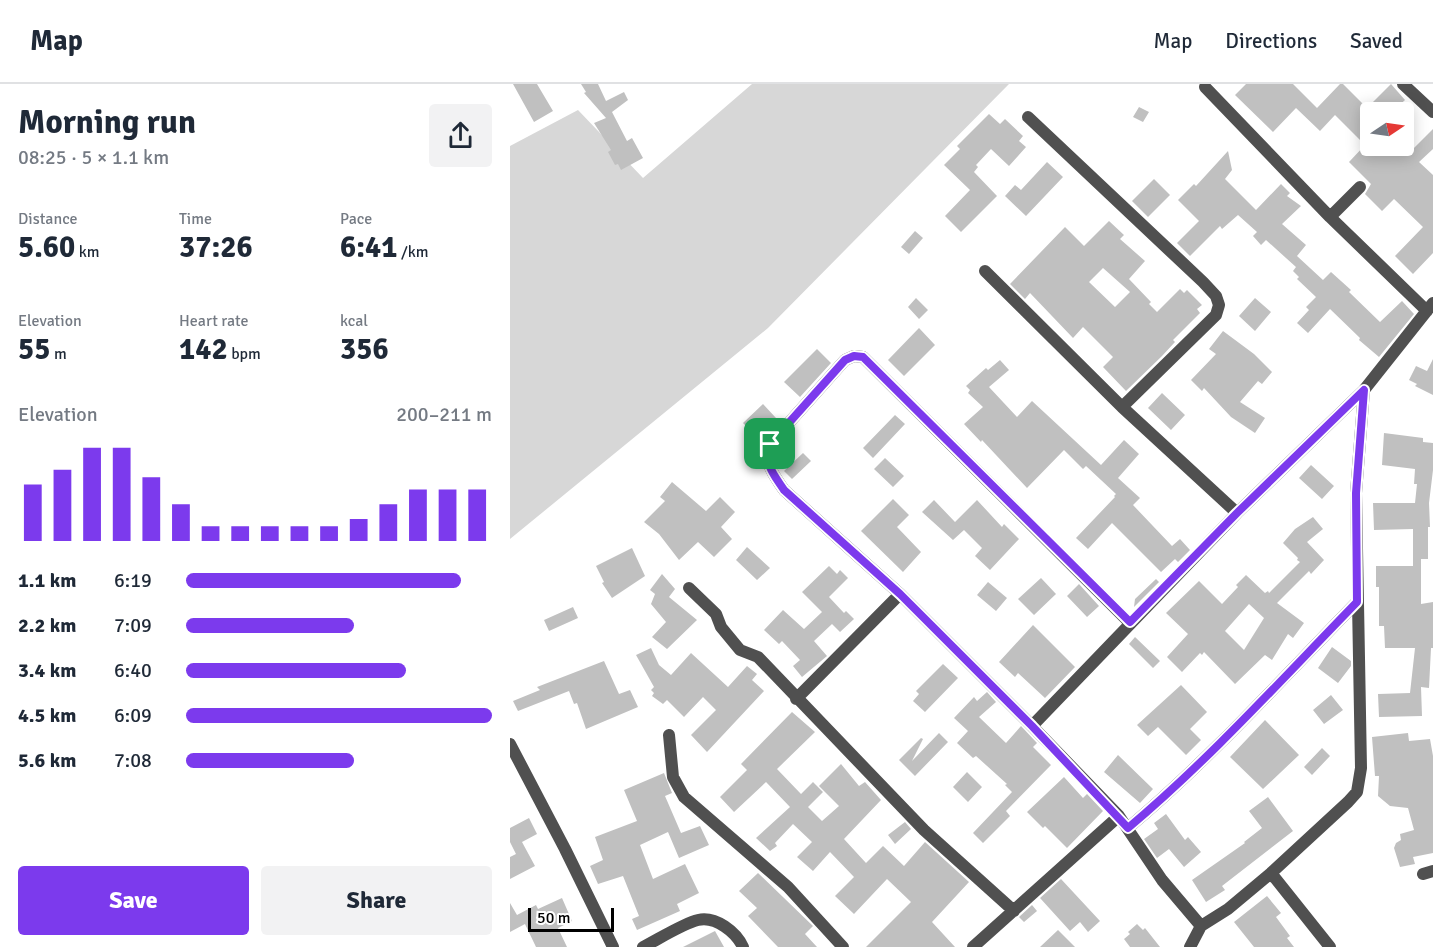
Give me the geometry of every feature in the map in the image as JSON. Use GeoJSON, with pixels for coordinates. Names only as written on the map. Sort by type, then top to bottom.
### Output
{"type":"FeatureCollection","features":[{"type":"Feature","properties":{"kind":"street"},"geometry":{"type":"LineString","coordinates":[[1403,84],[1433,112]]}},
{"type":"Feature","properties":{"kind":"street"},"geometry":{"type":"LineString","coordinates":[[1032,726],[1237,513],[1364,390],[1430,307],[1330,217],[1205,87]]}},
{"type":"Feature","properties":{"kind":"street"},"geometry":{"type":"LineString","coordinates":[[1028,117],[1203,282],[1216,296],[1220,305],[1216,315],[1122,407]]}},
{"type":"Feature","properties":{"kind":"street"},"geometry":{"type":"LineString","coordinates":[[1330,217],[1360,187]]}},
{"type":"Feature","properties":{"kind":"street"},"geometry":{"type":"LineString","coordinates":[[986,271],[1122,407],[1237,513]]}},
{"type":"Feature","properties":{"kind":"street"},"geometry":{"type":"LineString","coordinates":[[1130,622],[863,357],[854,356],[845,360],[770,444],[767,458],[772,472],[784,490],[900,594],[1119,816],[1162,880],[1201,926]]}},
{"type":"Feature","properties":{"kind":"street"},"geometry":{"type":"LineString","coordinates":[[1190,947],[1201,926],[1228,909],[1271,873],[1357,792],[1361,768],[1356,493],[1364,390]]}},
{"type":"Feature","properties":{"kind":"street"},"geometry":{"type":"LineString","coordinates":[[689,588],[716,614],[721,627],[740,650],[758,657],[924,830],[1014,911]]}},
{"type":"Feature","properties":{"kind":"street"},"geometry":{"type":"LineString","coordinates":[[796,699],[900,594]]}},
{"type":"Feature","properties":{"kind":"street"},"geometry":{"type":"LineString","coordinates":[[1128,828],[1165,797],[1201,762],[1357,602]]}},
{"type":"Feature","properties":{"kind":"street"},"geometry":{"type":"LineString","coordinates":[[669,735],[673,777],[684,797],[788,887],[843,947]]}},
{"type":"Feature","properties":{"kind":"street"},"geometry":{"type":"LineString","coordinates":[[510,744],[613,947]]}},
{"type":"Feature","properties":{"kind":"street"},"geometry":{"type":"LineString","coordinates":[[973,947],[1119,816]]}},
{"type":"Feature","properties":{"kind":"street"},"geometry":{"type":"LineString","coordinates":[[1271,873],[1330,947]]}},
{"type":"Feature","properties":{"kind":"street"},"geometry":{"type":"LineString","coordinates":[[643,947],[698,920],[710,920],[731,930],[743,947]]}},
{"type":"Feature","properties":{"kind":"shaded area"},"geometry":{"type":"Polygon","coordinates":[[[752,84],[1009,84],[768,328],[510,539],[510,146],[578,110],[643,178],[752,84]]]}},
{"type":"Feature","properties":{"kind":"building"},"geometry":{"type":"Polygon","coordinates":[[[513,84],[537,84],[553,111],[534,122],[513,84]]]}},
{"type":"Feature","properties":{"kind":"building"},"geometry":{"type":"Polygon","coordinates":[[[581,84],[598,84],[606,101],[624,92],[628,100],[612,112],[627,141],[632,138],[643,158],[621,170],[618,164],[615,165],[608,152],[611,150],[594,123],[606,118],[584,93],[586,92],[581,84]]]}},
{"type":"Feature","properties":{"kind":"building"},"geometry":{"type":"Polygon","coordinates":[[[1246,84],[1293,84],[1317,108],[1340,84],[1343,84],[1361,102],[1360,140],[1335,115],[1320,131],[1296,108],[1273,132],[1235,95],[1246,84]]]}},
{"type":"Feature","properties":{"kind":"building"},"geometry":{"type":"Polygon","coordinates":[[[1391,84],[1405,100],[1403,102],[1373,102],[1391,84]]]}},
{"type":"Feature","properties":{"kind":"building"},"geometry":{"type":"Polygon","coordinates":[[[1139,107],[1149,112],[1143,122],[1133,117],[1139,107]]]}},
{"type":"Feature","properties":{"kind":"building"},"geometry":{"type":"Polygon","coordinates":[[[989,114],[1000,124],[1005,119],[1023,136],[1019,141],[1026,147],[1009,166],[991,149],[976,165],[978,167],[974,172],[997,196],[961,232],[945,216],[970,190],[944,165],[960,149],[957,146],[989,114]]]}},
{"type":"Feature","properties":{"kind":"building"},"geometry":{"type":"Polygon","coordinates":[[[1433,129],[1433,149],[1419,162],[1433,175],[1433,253],[1413,274],[1395,256],[1423,227],[1394,199],[1382,211],[1365,194],[1371,184],[1349,162],[1360,150],[1360,156],[1414,156],[1414,148],[1433,129]]]}},
{"type":"Feature","properties":{"kind":"building"},"geometry":{"type":"Polygon","coordinates":[[[1228,151],[1232,170],[1225,179],[1256,210],[1281,184],[1290,193],[1287,196],[1301,206],[1282,224],[1306,245],[1297,256],[1323,280],[1331,272],[1380,322],[1402,301],[1414,314],[1379,357],[1359,340],[1360,338],[1330,309],[1308,333],[1297,323],[1309,310],[1306,307],[1316,297],[1297,279],[1299,277],[1293,271],[1296,267],[1266,240],[1261,245],[1253,236],[1257,232],[1238,215],[1222,229],[1220,226],[1190,256],[1177,243],[1199,221],[1178,200],[1194,184],[1196,186],[1228,151]]]}},
{"type":"Feature","properties":{"kind":"building"},"geometry":{"type":"Polygon","coordinates":[[[1047,162],[1063,177],[1026,216],[1005,196],[1015,185],[1021,190],[1047,162]]]}},
{"type":"Feature","properties":{"kind":"building"},"geometry":{"type":"Polygon","coordinates":[[[1154,179],[1170,195],[1148,217],[1132,201],[1154,179]]]}},
{"type":"Feature","properties":{"kind":"building"},"geometry":{"type":"Polygon","coordinates":[[[1109,221],[1124,235],[1120,239],[1145,261],[1129,279],[1151,302],[1149,304],[1157,312],[1180,289],[1184,293],[1187,290],[1202,305],[1197,309],[1200,313],[1173,340],[1175,342],[1126,391],[1103,367],[1113,357],[1083,327],[1073,338],[1030,293],[1025,299],[1010,284],[1065,227],[1084,246],[1109,221]],[[1103,268],[1089,282],[1115,307],[1130,292],[1103,268]]]}},
{"type":"Feature","properties":{"kind":"building"},"geometry":{"type":"Polygon","coordinates":[[[915,231],[923,238],[909,254],[901,247],[915,231]]]}},
{"type":"Feature","properties":{"kind":"building"},"geometry":{"type":"Polygon","coordinates":[[[916,298],[928,310],[919,319],[908,307],[916,298]]]}},
{"type":"Feature","properties":{"kind":"building"},"geometry":{"type":"Polygon","coordinates":[[[1255,298],[1271,312],[1255,331],[1239,316],[1255,298]]]}},
{"type":"Feature","properties":{"kind":"building"},"geometry":{"type":"Polygon","coordinates":[[[919,328],[935,345],[904,376],[888,360],[919,328]]]}},
{"type":"Feature","properties":{"kind":"building"},"geometry":{"type":"Polygon","coordinates":[[[1223,331],[1254,354],[1272,372],[1262,384],[1258,381],[1240,402],[1265,418],[1255,433],[1231,417],[1204,388],[1202,391],[1191,380],[1216,354],[1209,349],[1223,331]]]}},
{"type":"Feature","properties":{"kind":"building"},"geometry":{"type":"Polygon","coordinates":[[[817,349],[831,363],[800,397],[784,382],[817,349]]]}},
{"type":"Feature","properties":{"kind":"building"},"geometry":{"type":"Polygon","coordinates":[[[1433,359],[1433,395],[1415,386],[1417,384],[1409,380],[1416,366],[1427,371],[1433,359]]]}},
{"type":"Feature","properties":{"kind":"building"},"geometry":{"type":"Polygon","coordinates":[[[1000,360],[1009,370],[989,387],[1017,417],[1032,401],[1101,465],[1124,440],[1139,454],[1118,478],[1140,498],[1133,505],[1172,546],[1180,539],[1190,550],[1178,562],[1175,559],[1161,572],[1112,523],[1088,549],[1076,538],[1116,494],[1086,466],[1083,469],[1064,450],[1027,488],[964,424],[983,407],[968,393],[970,390],[966,386],[986,368],[988,370],[1000,360]]]}},
{"type":"Feature","properties":{"kind":"building"},"geometry":{"type":"Polygon","coordinates":[[[1162,393],[1185,415],[1171,430],[1148,408],[1162,393]]]}},
{"type":"Feature","properties":{"kind":"building"},"geometry":{"type":"Polygon","coordinates":[[[763,404],[776,418],[757,437],[743,423],[763,404]]]}},
{"type":"Feature","properties":{"kind":"building"},"geometry":{"type":"Polygon","coordinates":[[[895,415],[905,424],[873,458],[863,448],[895,415]]]}},
{"type":"Feature","properties":{"kind":"building"},"geometry":{"type":"Polygon","coordinates":[[[1384,433],[1423,438],[1423,442],[1433,443],[1428,559],[1421,559],[1421,604],[1433,602],[1433,648],[1431,648],[1429,688],[1421,687],[1422,716],[1379,717],[1378,694],[1410,693],[1415,648],[1385,648],[1384,626],[1379,626],[1379,587],[1376,587],[1376,566],[1413,566],[1413,529],[1374,530],[1373,503],[1415,503],[1417,484],[1414,484],[1415,469],[1382,465],[1384,433]]]}},
{"type":"Feature","properties":{"kind":"building"},"geometry":{"type":"Polygon","coordinates":[[[803,453],[811,461],[792,479],[784,471],[803,453]]]}},
{"type":"Feature","properties":{"kind":"building"},"geometry":{"type":"Polygon","coordinates":[[[885,458],[904,476],[893,487],[874,469],[885,458]]]}},
{"type":"Feature","properties":{"kind":"building"},"geometry":{"type":"Polygon","coordinates":[[[1311,465],[1334,486],[1322,499],[1299,478],[1311,465]]]}},
{"type":"Feature","properties":{"kind":"building"},"geometry":{"type":"Polygon","coordinates":[[[672,482],[706,511],[720,497],[735,512],[721,527],[732,539],[714,557],[698,542],[679,560],[659,534],[644,522],[665,501],[660,497],[672,482]]]}},
{"type":"Feature","properties":{"kind":"building"},"geometry":{"type":"Polygon","coordinates":[[[893,499],[909,515],[897,527],[921,552],[903,572],[861,531],[893,499]]]}},
{"type":"Feature","properties":{"kind":"building"},"geometry":{"type":"Polygon","coordinates":[[[934,500],[955,522],[977,500],[1002,527],[1004,524],[1019,539],[990,570],[975,556],[982,548],[964,530],[953,540],[922,512],[934,500]]]}},
{"type":"Feature","properties":{"kind":"building"},"geometry":{"type":"Polygon","coordinates":[[[1313,517],[1323,529],[1307,542],[1324,560],[1311,574],[1309,571],[1277,603],[1304,623],[1293,638],[1288,634],[1272,660],[1265,655],[1235,684],[1204,652],[1202,655],[1200,653],[1182,672],[1167,657],[1188,634],[1166,613],[1199,581],[1222,604],[1246,575],[1265,593],[1268,591],[1269,593],[1300,562],[1283,543],[1295,529],[1313,517]],[[1249,604],[1225,631],[1244,650],[1264,618],[1249,604]]]}},
{"type":"Feature","properties":{"kind":"building"},"geometry":{"type":"Polygon","coordinates":[[[747,547],[770,568],[757,580],[736,560],[747,547]]]}},
{"type":"Feature","properties":{"kind":"building"},"geometry":{"type":"Polygon","coordinates":[[[632,548],[645,576],[612,598],[602,583],[604,582],[596,566],[632,548]]]}},
{"type":"Feature","properties":{"kind":"building"},"geometry":{"type":"Polygon","coordinates":[[[829,566],[837,574],[840,570],[848,578],[829,597],[844,613],[846,611],[854,619],[840,632],[832,624],[814,641],[827,656],[802,677],[793,666],[800,660],[782,641],[779,644],[764,630],[783,610],[804,629],[822,612],[802,592],[829,566]]]}},
{"type":"Feature","properties":{"kind":"building"},"geometry":{"type":"Polygon","coordinates":[[[662,574],[675,589],[669,597],[697,620],[667,649],[652,637],[666,622],[651,604],[655,594],[650,590],[662,574]]]}},
{"type":"Feature","properties":{"kind":"building"},"geometry":{"type":"Polygon","coordinates":[[[1041,578],[1056,594],[1034,615],[1018,599],[1041,578]]]}},
{"type":"Feature","properties":{"kind":"building"},"geometry":{"type":"Polygon","coordinates":[[[1156,579],[1159,582],[1134,607],[1135,599],[1156,579]]]}},
{"type":"Feature","properties":{"kind":"building"},"geometry":{"type":"Polygon","coordinates":[[[988,582],[1007,598],[996,611],[977,595],[988,582]]]}},
{"type":"Feature","properties":{"kind":"building"},"geometry":{"type":"Polygon","coordinates":[[[1079,584],[1099,606],[1087,617],[1067,596],[1079,584]]]}},
{"type":"Feature","properties":{"kind":"building"},"geometry":{"type":"Polygon","coordinates":[[[573,607],[578,618],[549,631],[544,620],[573,607]]]}},
{"type":"Feature","properties":{"kind":"building"},"geometry":{"type":"Polygon","coordinates":[[[1033,625],[1075,667],[1045,698],[1018,673],[1015,677],[999,662],[1033,625]]]}},
{"type":"Feature","properties":{"kind":"building"},"geometry":{"type":"Polygon","coordinates":[[[1135,637],[1160,661],[1153,668],[1129,644],[1135,637]]]}},
{"type":"Feature","properties":{"kind":"building"},"geometry":{"type":"Polygon","coordinates":[[[1332,647],[1351,661],[1351,666],[1338,683],[1318,668],[1332,647]]]}},
{"type":"Feature","properties":{"kind":"building"},"geometry":{"type":"Polygon","coordinates":[[[651,648],[659,665],[671,675],[691,653],[728,687],[747,666],[757,674],[752,680],[764,691],[707,752],[691,735],[716,710],[703,697],[684,717],[667,700],[663,704],[652,696],[654,693],[651,690],[654,687],[636,655],[651,648]]]}},
{"type":"Feature","properties":{"kind":"building"},"geometry":{"type":"Polygon","coordinates":[[[604,661],[619,694],[630,690],[638,707],[586,729],[577,703],[574,704],[569,691],[518,711],[513,701],[540,690],[537,687],[604,661]]]}},
{"type":"Feature","properties":{"kind":"building"},"geometry":{"type":"Polygon","coordinates":[[[943,664],[958,678],[925,712],[913,701],[919,694],[916,691],[943,664]]]}},
{"type":"Feature","properties":{"kind":"building"},"geometry":{"type":"Polygon","coordinates":[[[1181,685],[1207,712],[1190,729],[1201,740],[1186,755],[1158,727],[1148,736],[1137,725],[1181,685]]]}},
{"type":"Feature","properties":{"kind":"building"},"geometry":{"type":"Polygon","coordinates":[[[987,692],[996,702],[979,717],[1006,743],[1021,726],[1037,743],[1033,747],[1051,765],[1006,811],[1010,816],[983,843],[973,833],[1012,792],[1005,785],[1007,784],[976,756],[973,758],[957,743],[968,731],[954,718],[974,697],[977,701],[987,692]]]}},
{"type":"Feature","properties":{"kind":"building"},"geometry":{"type":"Polygon","coordinates":[[[1331,695],[1343,710],[1324,724],[1313,710],[1331,695]]]}},
{"type":"Feature","properties":{"kind":"building"},"geometry":{"type":"Polygon","coordinates":[[[792,712],[815,732],[777,769],[801,794],[813,782],[823,792],[808,807],[822,821],[839,806],[819,786],[841,764],[859,786],[865,782],[881,800],[844,839],[866,863],[883,846],[904,866],[925,842],[969,882],[932,922],[955,947],[866,947],[911,902],[887,879],[854,914],[835,896],[854,877],[830,852],[813,871],[797,857],[812,842],[793,824],[775,843],[777,846],[770,851],[756,838],[790,807],[766,782],[734,812],[720,797],[747,770],[741,764],[792,712]]]}},
{"type":"Feature","properties":{"kind":"building"},"geometry":{"type":"Polygon","coordinates":[[[1265,720],[1299,755],[1263,789],[1230,757],[1265,720]]]}},
{"type":"Feature","properties":{"kind":"building"},"geometry":{"type":"Polygon","coordinates":[[[939,733],[948,742],[915,776],[899,760],[921,738],[923,739],[912,761],[939,733]]]}},
{"type":"Feature","properties":{"kind":"building"},"geometry":{"type":"Polygon","coordinates":[[[1408,733],[1409,741],[1430,739],[1433,756],[1433,853],[1413,857],[1415,864],[1400,867],[1394,848],[1401,840],[1400,834],[1414,830],[1408,808],[1390,806],[1378,796],[1379,776],[1375,776],[1372,737],[1408,733]]]}},
{"type":"Feature","properties":{"kind":"building"},"geometry":{"type":"Polygon","coordinates":[[[1322,748],[1330,756],[1312,775],[1304,767],[1322,748]]]}},
{"type":"Feature","properties":{"kind":"building"},"geometry":{"type":"Polygon","coordinates":[[[1118,755],[1153,789],[1140,803],[1104,772],[1118,755]]]}},
{"type":"Feature","properties":{"kind":"building"},"geometry":{"type":"Polygon","coordinates":[[[967,772],[982,787],[968,802],[953,787],[967,772]]]}},
{"type":"Feature","properties":{"kind":"building"},"geometry":{"type":"Polygon","coordinates":[[[664,773],[672,793],[665,796],[681,833],[700,826],[709,845],[679,858],[668,832],[640,845],[653,879],[685,864],[699,893],[677,904],[680,911],[637,930],[632,919],[639,916],[623,876],[598,884],[590,866],[603,860],[595,837],[637,821],[624,790],[664,773]]]}},
{"type":"Feature","properties":{"kind":"building"},"geometry":{"type":"Polygon","coordinates":[[[1064,777],[1083,798],[1087,794],[1103,811],[1067,848],[1027,812],[1064,777]]]}},
{"type":"Feature","properties":{"kind":"building"},"geometry":{"type":"Polygon","coordinates":[[[1268,797],[1293,831],[1222,886],[1225,890],[1206,902],[1192,880],[1245,843],[1262,828],[1249,811],[1268,797]]]}},
{"type":"Feature","properties":{"kind":"building"},"geometry":{"type":"Polygon","coordinates":[[[1166,814],[1185,840],[1188,837],[1201,852],[1184,867],[1169,849],[1157,858],[1144,839],[1158,829],[1154,823],[1166,814]]]}},
{"type":"Feature","properties":{"kind":"building"},"geometry":{"type":"Polygon","coordinates":[[[529,818],[537,834],[522,842],[535,866],[510,879],[510,857],[516,854],[510,842],[510,828],[529,818]]]}},
{"type":"Feature","properties":{"kind":"building"},"geometry":{"type":"Polygon","coordinates":[[[905,822],[911,829],[895,844],[888,835],[905,822]]]}},
{"type":"Feature","properties":{"kind":"building"},"geometry":{"type":"Polygon","coordinates":[[[758,873],[813,926],[805,934],[817,947],[778,947],[748,916],[757,908],[739,891],[758,873]]]}},
{"type":"Feature","properties":{"kind":"building"},"geometry":{"type":"Polygon","coordinates":[[[1061,879],[1100,921],[1088,932],[1080,922],[1070,931],[1040,898],[1061,879]]]}},
{"type":"Feature","properties":{"kind":"building"},"geometry":{"type":"Polygon","coordinates":[[[1267,896],[1281,913],[1276,917],[1290,936],[1287,938],[1294,947],[1254,947],[1234,922],[1267,896]]]}},
{"type":"Feature","properties":{"kind":"building"},"geometry":{"type":"Polygon","coordinates":[[[562,898],[572,921],[558,928],[567,947],[536,947],[525,924],[510,932],[510,903],[517,915],[536,905],[538,909],[562,898]]]}},
{"type":"Feature","properties":{"kind":"building"},"geometry":{"type":"Polygon","coordinates":[[[1032,905],[1037,911],[1024,922],[1019,917],[1032,905]]]}},
{"type":"Feature","properties":{"kind":"building"},"geometry":{"type":"Polygon","coordinates":[[[1137,924],[1143,930],[1145,928],[1160,947],[1130,947],[1124,939],[1137,924]]]}},
{"type":"Feature","properties":{"kind":"building"},"geometry":{"type":"Polygon","coordinates":[[[1058,930],[1075,947],[1040,947],[1058,930]]]}},
{"type":"Feature","properties":{"kind":"building"},"geometry":{"type":"Polygon","coordinates":[[[715,931],[724,947],[683,947],[715,931]]]}},
{"type":"Feature","properties":{"kind":"route"},"geometry":{"type":"LineString","coordinates":[[854,356],[863,357],[1130,622],[1237,513],[1364,390],[1356,493],[1357,602],[1201,762],[1165,797],[1128,828],[1032,726],[900,594],[784,490],[772,472],[767,458],[770,444],[845,360],[854,356]]}}]}
